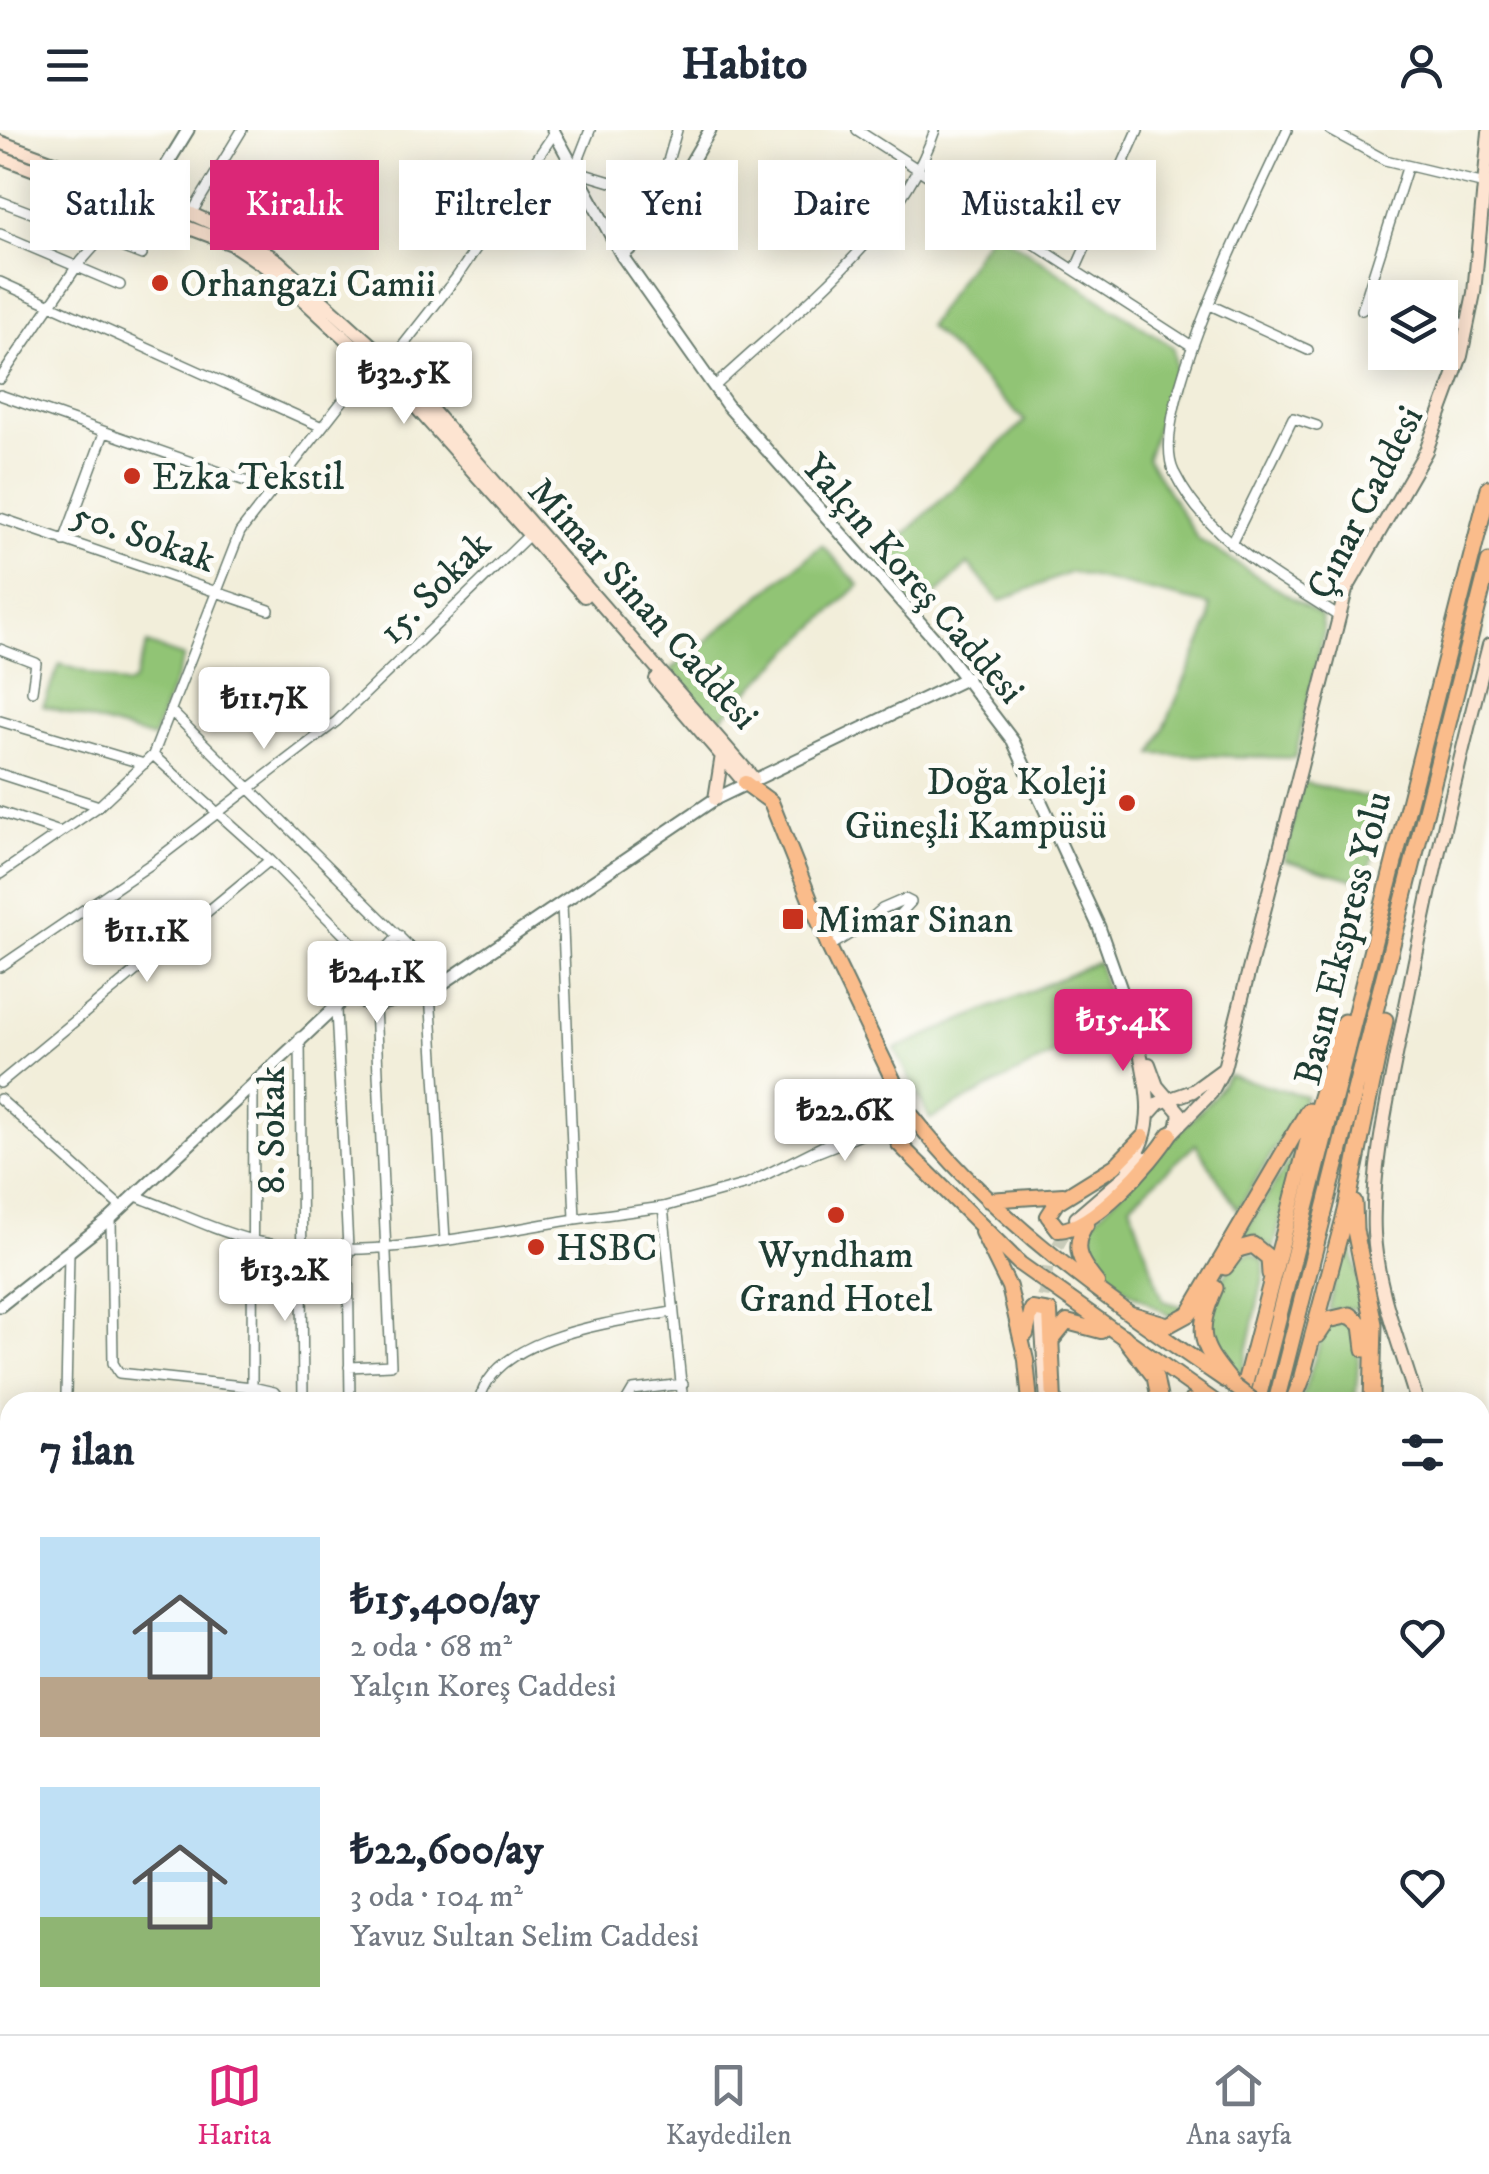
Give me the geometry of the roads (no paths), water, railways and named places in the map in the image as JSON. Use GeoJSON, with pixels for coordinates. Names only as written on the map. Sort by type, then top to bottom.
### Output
{"type":"FeatureCollection","features":[{"type":"Feature","properties":{"kind":"highway","name":"Basın Ekspress Yolu"},"geometry":{"type":"LineString","coordinates":[[1259,1392],[1489,488]]}},
{"type":"Feature","properties":{"kind":"highway","name":"Basın Ekspress Yolu"},"geometry":{"type":"LineString","coordinates":[[1279,1392],[1489,562]]}},
{"type":"Feature","properties":{"kind":"highway"},"geometry":{"type":"LineString","coordinates":[[1243,1392],[1310,1133],[1371,924],[1388,885]]}},
{"type":"Feature","properties":{"kind":"highway"},"geometry":{"type":"LineString","coordinates":[[1302,1376],[1346,1211],[1394,980],[1397,928]]}},
{"type":"Feature","properties":{"kind":"highway"},"geometry":{"type":"LineString","coordinates":[[1134,1316],[1168,1325],[1190,1313],[1240,1221],[1292,1144],[1341,1034]]}},
{"type":"Feature","properties":{"kind":"highway"},"geometry":{"type":"LineString","coordinates":[[1360,1132],[1355,1230],[1374,1324],[1372,1392]]}},
{"type":"Feature","properties":{"kind":"highway"},"geometry":{"type":"LineString","coordinates":[[1234,1386],[1207,1351],[1202,1325],[1225,1268],[1245,1245],[1259,1247],[1270,1258],[1266,1305]]}},
{"type":"Feature","properties":{"kind":"highway"},"geometry":{"type":"LineString","coordinates":[[1296,1392],[1322,1326],[1334,1316],[1350,1315],[1364,1334],[1362,1392]]}},
{"type":"Feature","properties":{"kind":"highway"},"geometry":{"type":"LineString","coordinates":[[1124,1337],[1154,1377],[1158,1392]]}},
{"type":"Feature","properties":{"kind":"main road","name":"Çınar Caddesi"},"geometry":{"type":"LineString","coordinates":[[1224,1068],[1346,590],[1446,405],[1467,325],[1489,132]]}},
{"type":"Feature","properties":{"kind":"main road","name":"Mimar Sinan Caddesi"},"geometry":{"type":"LineString","coordinates":[[0,142],[48,160]]}},
{"type":"Feature","properties":{"kind":"main road","name":"Mimar Sinan Caddesi"},"geometry":{"type":"LineString","coordinates":[[0,156],[30,167]]}},
{"type":"Feature","properties":{"kind":"main road","name":"Mimar Sinan Caddesi"},"geometry":{"type":"LineString","coordinates":[[191,214],[278,260],[390,362],[749,780]]}},
{"type":"Feature","properties":{"kind":"main road","name":"Mimar Sinan Caddesi"},"geometry":{"type":"LineString","coordinates":[[190,228],[232,244],[272,271],[375,363],[722,755],[749,780]]}},
{"type":"Feature","properties":{"kind":"main road"},"geometry":{"type":"LineString","coordinates":[[1415,1392],[1380,1279],[1374,1230],[1376,1200],[1386,1104],[1407,1000],[1489,645]]}},
{"type":"Feature","properties":{"kind":"main road"},"geometry":{"type":"LineString","coordinates":[[715,800],[722,755]]}},
{"type":"Feature","properties":{"kind":"main road"},"geometry":{"type":"LineString","coordinates":[[749,780],[771,802],[828,947],[898,1088],[899,1108],[889,1122]]}},
{"type":"Feature","properties":{"kind":"main road"},"geometry":{"type":"LineString","coordinates":[[1135,1029],[1150,1114],[1144,1137],[1133,1162],[1069,1221],[1174,1130],[1211,1092],[1224,1068]]}},
{"type":"Feature","properties":{"kind":"main road","name":"Yalçın Koreş Caddesi"},"geometry":{"type":"LineString","coordinates":[[1135,1029],[1157,1086],[1180,1112],[1174,1130]]}},
{"type":"Feature","properties":{"kind":"main road"},"geometry":{"type":"LineString","coordinates":[[1150,1114],[1168,1099],[1193,1091],[1224,1068]]}},
{"type":"Feature","properties":{"kind":"main road"},"geometry":{"type":"LineString","coordinates":[[889,1122],[913,1117],[943,1156],[988,1200],[1110,1298],[1242,1392]]}},
{"type":"Feature","properties":{"kind":"main road"},"geometry":{"type":"LineString","coordinates":[[889,1122],[900,1144],[1020,1264],[1201,1392]]}},
{"type":"Feature","properties":{"kind":"main road"},"geometry":{"type":"LineString","coordinates":[[1144,1137],[1114,1166],[1052,1208],[1048,1216],[1051,1225],[1059,1230],[1075,1228],[1092,1216],[1156,1157],[1174,1130]]}},
{"type":"Feature","properties":{"kind":"main road"},"geometry":{"type":"LineString","coordinates":[[988,1200],[1069,1194]]}},
{"type":"Feature","properties":{"kind":"main road"},"geometry":{"type":"LineString","coordinates":[[1092,1216],[1083,1228],[1077,1252],[1080,1262],[1110,1298]]}},
{"type":"Feature","properties":{"kind":"main road"},"geometry":{"type":"LineString","coordinates":[[980,1227],[1009,1287],[1026,1360]]}},
{"type":"Feature","properties":{"kind":"main road"},"geometry":{"type":"LineString","coordinates":[[1029,1392],[1026,1322],[1037,1307],[1052,1316],[1048,1392]]}},
{"type":"Feature","properties":{"kind":"main road"},"geometry":{"type":"LineString","coordinates":[[1038,1316],[1046,1392]]}},
{"type":"Feature","properties":{"kind":"main road"},"geometry":{"type":"LineString","coordinates":[[1051,1344],[1063,1324],[1072,1322],[1124,1337]]}},
{"type":"Feature","properties":{"kind":"street"},"geometry":{"type":"LineString","coordinates":[[170,160],[188,130]]}},
{"type":"Feature","properties":{"kind":"street"},"geometry":{"type":"LineString","coordinates":[[191,214],[242,130]]}},
{"type":"Feature","properties":{"kind":"street"},"geometry":{"type":"LineString","coordinates":[[578,160],[590,130]]}},
{"type":"Feature","properties":{"kind":"street"},"geometry":{"type":"LineString","coordinates":[[668,160],[677,130]]}},
{"type":"Feature","properties":{"kind":"street"},"geometry":{"type":"LineString","coordinates":[[693,160],[710,130]]}},
{"type":"Feature","properties":{"kind":"street"},"geometry":{"type":"LineString","coordinates":[[857,130],[1192,346]]}},
{"type":"Feature","properties":{"kind":"street"},"geometry":{"type":"LineString","coordinates":[[714,386],[865,244],[919,173],[934,130]]}},
{"type":"Feature","properties":{"kind":"street"},"geometry":{"type":"LineString","coordinates":[[1076,268],[1138,130]]}},
{"type":"Feature","properties":{"kind":"street"},"geometry":{"type":"LineString","coordinates":[[1287,130],[1192,346],[1167,448],[1173,471],[1198,510],[1230,544],[1338,616]]}},
{"type":"Feature","properties":{"kind":"street"},"geometry":{"type":"LineString","coordinates":[[1330,130],[1407,168],[1485,184]]}},
{"type":"Feature","properties":{"kind":"street"},"geometry":{"type":"LineString","coordinates":[[0,874],[99,806],[153,754],[240,532],[375,363],[390,362],[456,278],[554,131]]}},
{"type":"Feature","properties":{"kind":"street","name":"Yalçın Koreş Caddesi"},"geometry":{"type":"LineString","coordinates":[[554,131],[568,160]]}},
{"type":"Feature","properties":{"kind":"street"},"geometry":{"type":"LineString","coordinates":[[1362,310],[1407,168]]}},
{"type":"Feature","properties":{"kind":"street","name":"Yalçın Koreş Caddesi"},"geometry":{"type":"LineString","coordinates":[[586,192],[622,256],[714,386],[802,494],[967,678],[1013,741],[1099,927],[1135,1029]]}},
{"type":"Feature","properties":{"kind":"street"},"geometry":{"type":"LineString","coordinates":[[0,201],[30,213]]}},
{"type":"Feature","properties":{"kind":"street"},"geometry":{"type":"LineString","coordinates":[[0,234],[120,285]]}},
{"type":"Feature","properties":{"kind":"street"},"geometry":{"type":"LineString","coordinates":[[0,380],[90,250]]}},
{"type":"Feature","properties":{"kind":"street"},"geometry":{"type":"LineString","coordinates":[[127,250],[142,255]]}},
{"type":"Feature","properties":{"kind":"street"},"geometry":{"type":"LineString","coordinates":[[622,256],[628,250]]}},
{"type":"Feature","properties":{"kind":"street"},"geometry":{"type":"LineString","coordinates":[[0,282],[322,426]]}},
{"type":"Feature","properties":{"kind":"street"},"geometry":{"type":"LineString","coordinates":[[1210,305],[1308,350]]}},
{"type":"Feature","properties":{"kind":"street"},"geometry":{"type":"LineString","coordinates":[[1458,322],[1467,325]]}},
{"type":"Feature","properties":{"kind":"street"},"geometry":{"type":"LineString","coordinates":[[0,395],[270,490]]}},
{"type":"Feature","properties":{"kind":"street"},"geometry":{"type":"LineString","coordinates":[[1230,544],[1293,418],[1316,426]]}},
{"type":"Feature","properties":{"kind":"street"},"geometry":{"type":"LineString","coordinates":[[64,541],[104,433]]}},
{"type":"Feature","properties":{"kind":"street","name":"50. Sokak"},"geometry":{"type":"LineString","coordinates":[[0,518],[269,610]]}},
{"type":"Feature","properties":{"kind":"street","name":"15. Sokak"},"geometry":{"type":"LineString","coordinates":[[0,966],[151,864],[388,676],[527,537]]}},
{"type":"Feature","properties":{"kind":"street"},"geometry":{"type":"LineString","coordinates":[[0,649],[36,662],[32,690]]}},
{"type":"Feature","properties":{"kind":"street"},"geometry":{"type":"LineString","coordinates":[[336,1010],[430,992],[749,780],[967,678]]}},
{"type":"Feature","properties":{"kind":"street"},"geometry":{"type":"LineString","coordinates":[[170,710],[445,982]]}},
{"type":"Feature","properties":{"kind":"street"},"geometry":{"type":"LineString","coordinates":[[0,721],[144,764]]}},
{"type":"Feature","properties":{"kind":"street"},"geometry":{"type":"LineString","coordinates":[[153,754],[270,860],[373,964],[386,982],[389,995],[375,1005]]}},
{"type":"Feature","properties":{"kind":"street"},"geometry":{"type":"LineString","coordinates":[[0,774],[99,806]]}},
{"type":"Feature","properties":{"kind":"street"},"geometry":{"type":"LineString","coordinates":[[0,812],[60,832]]}},
{"type":"Feature","properties":{"kind":"street"},"geometry":{"type":"LineString","coordinates":[[0,1082],[270,860]]}},
{"type":"Feature","properties":{"kind":"street"},"geometry":{"type":"LineString","coordinates":[[828,947],[882,909],[904,899],[911,902],[910,908],[900,914],[861,927]]}},
{"type":"Feature","properties":{"kind":"street"},"geometry":{"type":"LineString","coordinates":[[562,904],[574,1219]]}},
{"type":"Feature","properties":{"kind":"street"},"geometry":{"type":"LineString","coordinates":[[373,964],[399,935]]}},
{"type":"Feature","properties":{"kind":"street"},"geometry":{"type":"LineString","coordinates":[[362,953],[360,995],[375,1005]]}},
{"type":"Feature","properties":{"kind":"street"},"geometry":{"type":"LineString","coordinates":[[0,1306],[136,1196],[300,1037],[336,1010],[362,981],[377,976],[400,991],[430,992]]}},
{"type":"Feature","properties":{"kind":"street"},"geometry":{"type":"LineString","coordinates":[[430,992],[445,1240]]}},
{"type":"Feature","properties":{"kind":"street"},"geometry":{"type":"LineString","coordinates":[[350,1366],[391,1365],[375,1005]]}},
{"type":"Feature","properties":{"kind":"street"},"geometry":{"type":"LineString","coordinates":[[336,1010],[348,1248],[350,1392]]}},
{"type":"Feature","properties":{"kind":"street","name":"8. Sokak"},"geometry":{"type":"LineString","coordinates":[[300,1037],[303,1392]]}},
{"type":"Feature","properties":{"kind":"street"},"geometry":{"type":"LineString","coordinates":[[252,1387],[253,1083]]}},
{"type":"Feature","properties":{"kind":"street"},"geometry":{"type":"LineString","coordinates":[[0,1099],[122,1208]]}},
{"type":"Feature","properties":{"kind":"street"},"geometry":{"type":"LineString","coordinates":[[136,1196],[253,1240],[348,1248],[445,1240],[662,1207],[747,1184],[863,1126],[889,1122]]}},
{"type":"Feature","properties":{"kind":"street"},"geometry":{"type":"LineString","coordinates":[[662,1207],[682,1392]]}},
{"type":"Feature","properties":{"kind":"street"},"geometry":{"type":"LineString","coordinates":[[111,1218],[112,1363],[119,1373],[274,1392]]}},
{"type":"Feature","properties":{"kind":"street"},"geometry":{"type":"LineString","coordinates":[[66,1392],[68,1253]]}},
{"type":"Feature","properties":{"kind":"street"},"geometry":{"type":"LineString","coordinates":[[481,1392],[499,1364],[524,1352],[592,1325],[672,1312]]}},
{"type":"Feature","properties":{"kind":"street"},"geometry":{"type":"LineString","coordinates":[[632,1392],[682,1384]]}},
{"type":"Feature","properties":{"kind":"tunnel"},"geometry":{"type":"LineString","coordinates":[[1041,1315],[1048,1264],[1069,1225]]}},
{"type":"Feature","properties":{"kind":"place","name":"Orhangazi Camii"},"geometry":{"type":"Point","coordinates":[160,283]}},
{"type":"Feature","properties":{"kind":"place","name":"Ezka Tekstil"},"geometry":{"type":"Point","coordinates":[132,476]}},
{"type":"Feature","properties":{"kind":"place","name":"Doğa Koleji Güneşli Kampüsü"},"geometry":{"type":"Point","coordinates":[1127,803]}},
{"type":"Feature","properties":{"kind":"place","name":"Mimar Sinan"},"geometry":{"type":"Point","coordinates":[793,919]}},
{"type":"Feature","properties":{"kind":"place","name":"Wyndham Grand Hotel"},"geometry":{"type":"Point","coordinates":[836,1215]}},
{"type":"Feature","properties":{"kind":"place","name":"HSBC"},"geometry":{"type":"Point","coordinates":[536,1247]}}]}
